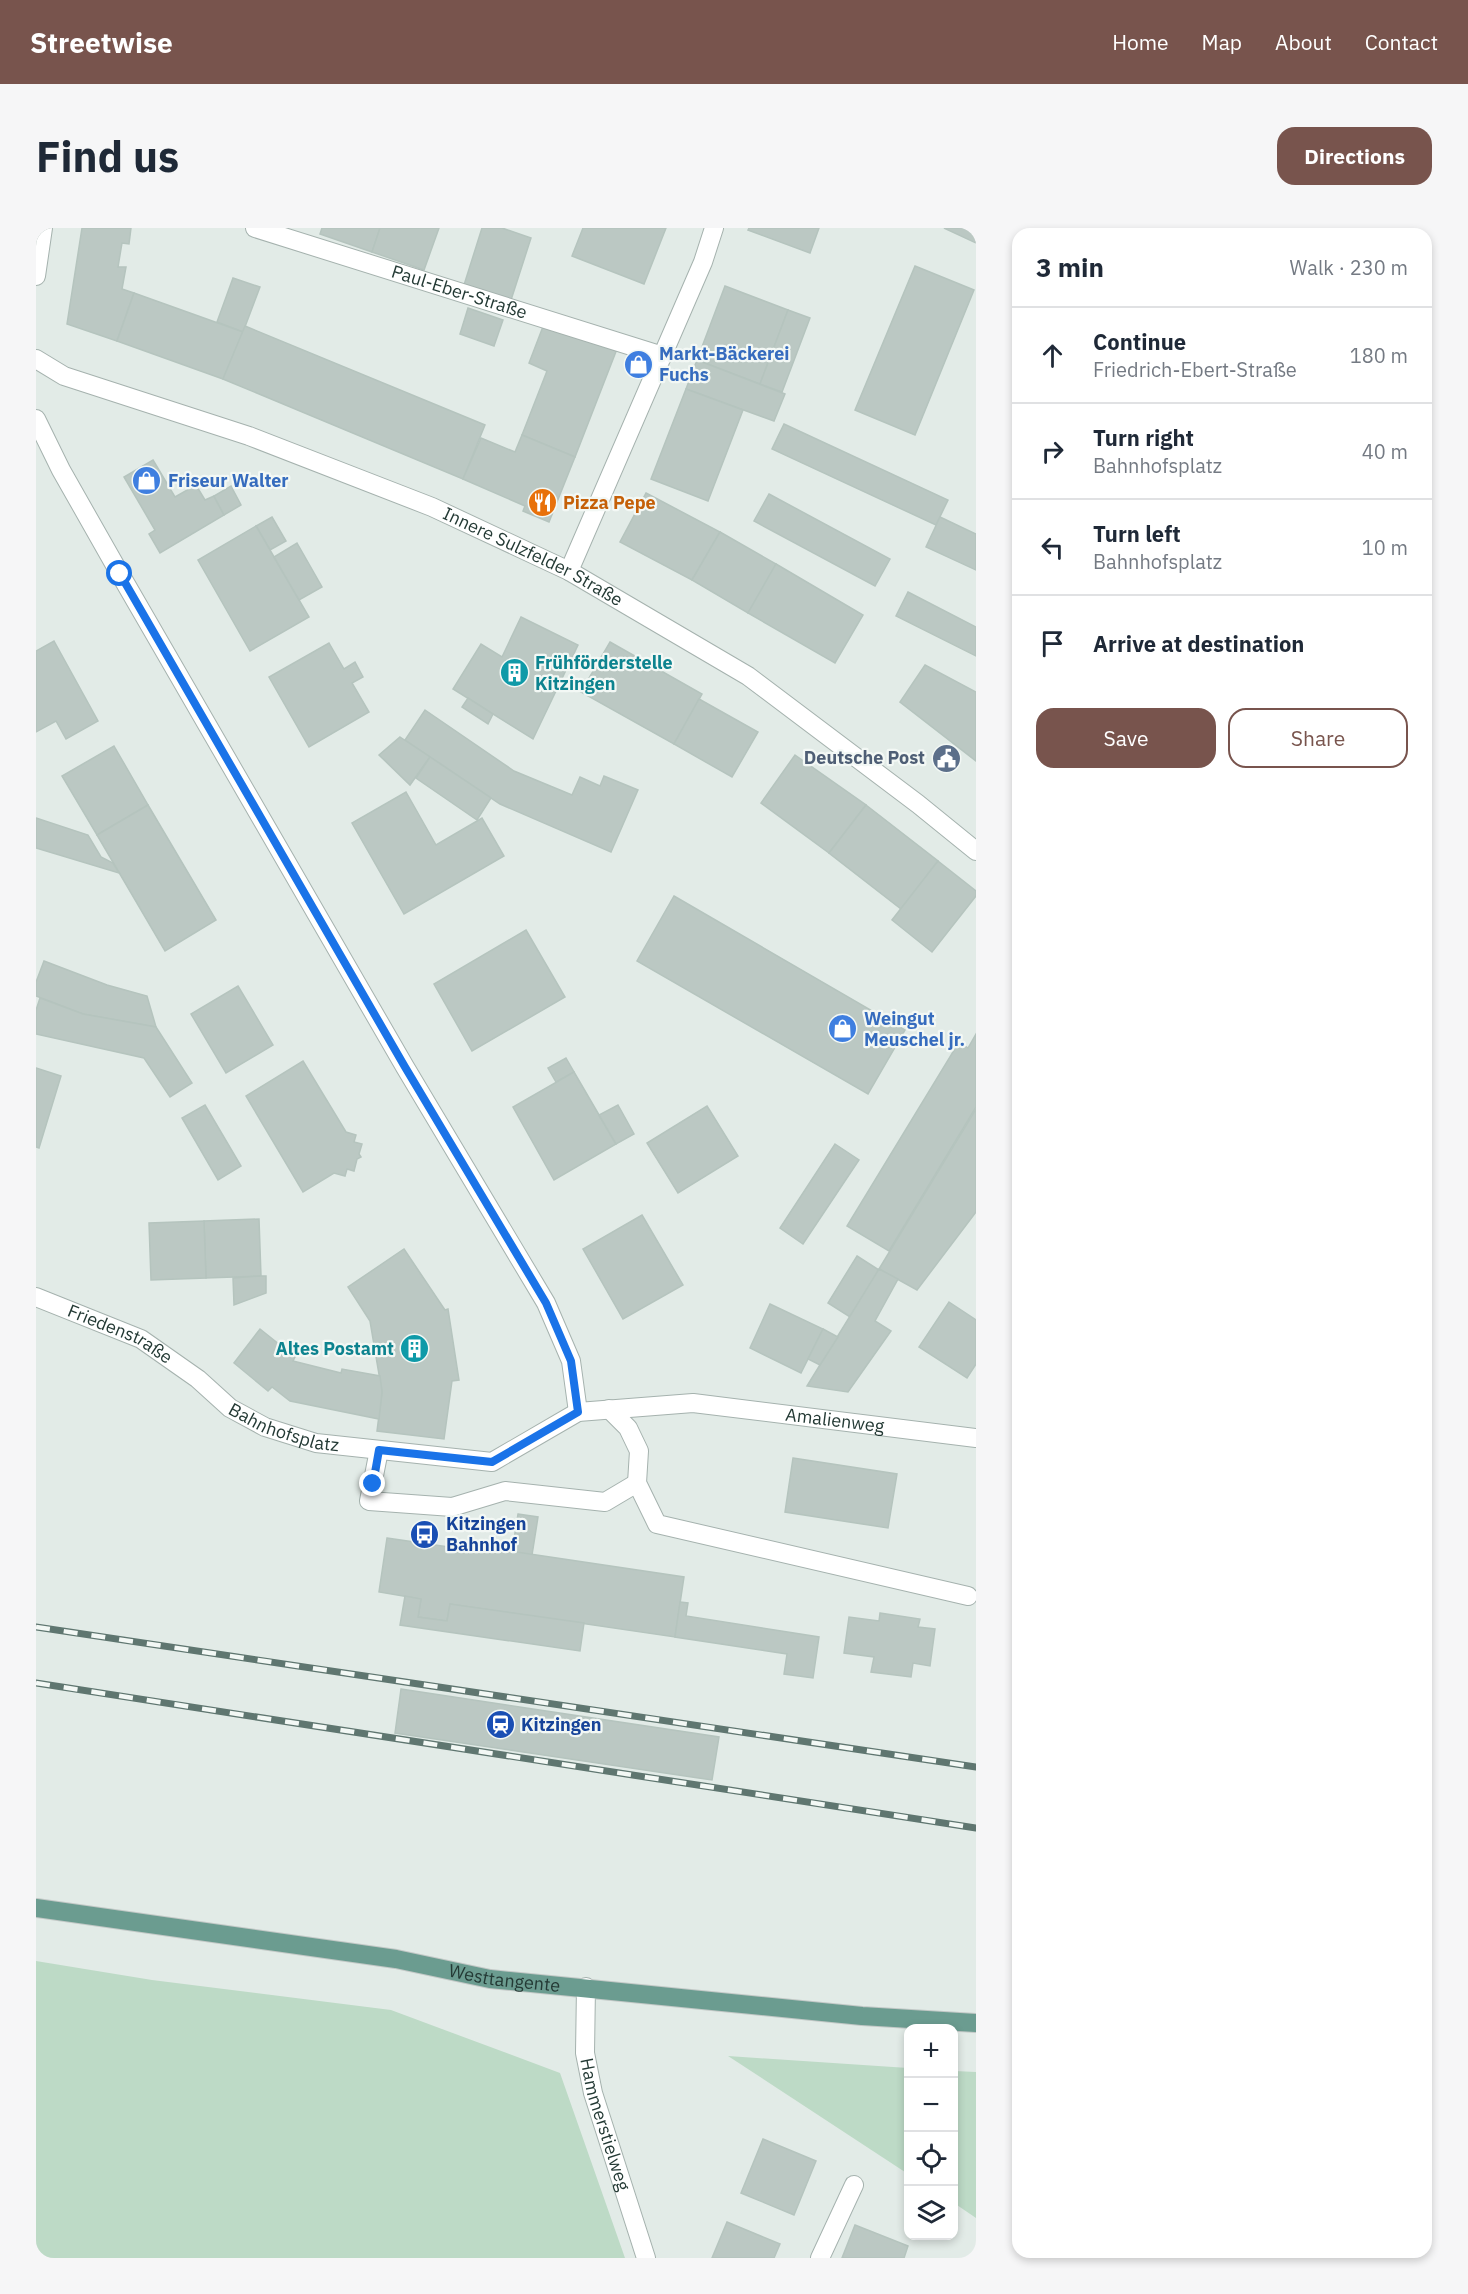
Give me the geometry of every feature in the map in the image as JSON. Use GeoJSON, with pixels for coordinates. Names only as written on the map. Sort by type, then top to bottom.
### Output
{"type":"FeatureCollection","features":[{"type":"Feature","properties":{"kind":"main road","name":"Westtangente"},"geometry":{"type":"LineString","coordinates":[[36,1908],[396,1959],[490,1979],[862,2016],[976,2023]]}},
{"type":"Feature","properties":{"kind":"street"},"geometry":{"type":"LineString","coordinates":[[36,276],[43,228]]}},
{"type":"Feature","properties":{"kind":"street","name":"Paul-Eber-Straße"},"geometry":{"type":"LineString","coordinates":[[255,228],[663,356]]}},
{"type":"Feature","properties":{"kind":"street"},"geometry":{"type":"LineString","coordinates":[[569,571],[703,262],[714,228]]}},
{"type":"Feature","properties":{"kind":"street","name":"Innere Sulzfelder Straße"},"geometry":{"type":"LineString","coordinates":[[36,359],[64,376],[249,436],[432,507],[569,571],[748,676],[918,804],[976,851]]}},
{"type":"Feature","properties":{"kind":"street"},"geometry":{"type":"LineString","coordinates":[[36,419],[61,470],[144,615],[405,1067],[546,1303],[571,1361],[578,1412]]}},
{"type":"Feature","properties":{"kind":"street","name":"Friedenstraße"},"geometry":{"type":"LineString","coordinates":[[36,1297],[141,1339],[198,1379]]}},
{"type":"Feature","properties":{"kind":"street","name":"Bahnhofsplatz"},"geometry":{"type":"LineString","coordinates":[[198,1379],[230,1408],[265,1427],[316,1443],[492,1462]]}},
{"type":"Feature","properties":{"kind":"street","name":"Amalienweg"},"geometry":{"type":"LineString","coordinates":[[609,1409],[693,1403],[976,1438]]}},
{"type":"Feature","properties":{"kind":"street"},"geometry":{"type":"LineString","coordinates":[[489,1493],[492,1462],[578,1412],[609,1409],[628,1428],[639,1451],[637,1483],[657,1524],[968,1596]]}},
{"type":"Feature","properties":{"kind":"street"},"geometry":{"type":"LineString","coordinates":[[379,1450],[369,1502],[452,1507],[489,1493],[505,1491],[605,1502],[637,1483]]}},
{"type":"Feature","properties":{"kind":"street","name":"Hammerstielweg"},"geometry":{"type":"LineString","coordinates":[[586,1987],[585,2053],[593,2093],[646,2258]]}},
{"type":"Feature","properties":{"kind":"street"},"geometry":{"type":"LineString","coordinates":[[820,2258],[854,2185]]}},
{"type":"Feature","properties":{"kind":"green space"},"geometry":{"type":"Polygon","coordinates":[[[36,1961],[152,1980],[391,2010],[560,2073],[625,2258],[36,2258],[36,1961]]]}},
{"type":"Feature","properties":{"kind":"green space"},"geometry":{"type":"Polygon","coordinates":[[[728,2056],[904,2068],[904,2171],[728,2056]]]}},
{"type":"Feature","properties":{"kind":"green space"},"geometry":{"type":"Polygon","coordinates":[[[958,2071],[976,2072],[976,2218],[958,2206],[958,2071]]]}},
{"type":"Feature","properties":{"kind":"building"},"geometry":{"type":"Polygon","coordinates":[[[82,228],[131,228],[129,244],[122,243],[118,267],[126,267],[122,289],[134,293],[117,341],[67,324],[82,228]]]}},
{"type":"Feature","properties":{"kind":"building"},"geometry":{"type":"Polygon","coordinates":[[[322,228],[380,228],[372,252],[320,234],[322,228]]]}},
{"type":"Feature","properties":{"kind":"building"},"geometry":{"type":"Polygon","coordinates":[[[380,228],[439,228],[424,270],[372,252],[380,228]]]}},
{"type":"Feature","properties":{"kind":"building"},"geometry":{"type":"Polygon","coordinates":[[[482,228],[502,228],[531,238],[511,300],[464,285],[482,228]]]}},
{"type":"Feature","properties":{"kind":"building"},"geometry":{"type":"Polygon","coordinates":[[[583,228],[666,228],[644,284],[572,256],[583,228]]]}},
{"type":"Feature","properties":{"kind":"building"},"geometry":{"type":"Polygon","coordinates":[[[749,228],[819,228],[810,253],[748,230],[749,228]]]}},
{"type":"Feature","properties":{"kind":"building"},"geometry":{"type":"Polygon","coordinates":[[[944,228],[976,228],[976,243],[944,228]]]}},
{"type":"Feature","properties":{"kind":"building"},"geometry":{"type":"Polygon","coordinates":[[[915,266],[974,290],[915,435],[855,410],[915,266]]]}},
{"type":"Feature","properties":{"kind":"building"},"geometry":{"type":"Polygon","coordinates":[[[233,278],[260,287],[243,332],[217,322],[233,278]]]}},
{"type":"Feature","properties":{"kind":"building"},"geometry":{"type":"Polygon","coordinates":[[[725,286],[788,310],[760,384],[697,360],[725,286]]]}},
{"type":"Feature","properties":{"kind":"building"},"geometry":{"type":"Polygon","coordinates":[[[134,293],[243,332],[223,379],[117,341],[134,293]]]}},
{"type":"Feature","properties":{"kind":"building"},"geometry":{"type":"Polygon","coordinates":[[[468,308],[503,320],[494,346],[460,334],[468,308]]]}},
{"type":"Feature","properties":{"kind":"building"},"geometry":{"type":"Polygon","coordinates":[[[788,310],[810,318],[782,392],[760,384],[788,310]]]}},
{"type":"Feature","properties":{"kind":"building"},"geometry":{"type":"Polygon","coordinates":[[[544,324],[617,349],[575,457],[522,435],[547,371],[529,363],[544,324]]]}},
{"type":"Feature","properties":{"kind":"building"},"geometry":{"type":"Polygon","coordinates":[[[245,326],[485,425],[463,479],[223,379],[245,326]]]}},
{"type":"Feature","properties":{"kind":"building"},"geometry":{"type":"Polygon","coordinates":[[[697,360],[785,394],[774,421],[686,389],[697,360]]]}},
{"type":"Feature","properties":{"kind":"building"},"geometry":{"type":"Polygon","coordinates":[[[686,389],[743,410],[708,501],[651,479],[686,389]]]}},
{"type":"Feature","properties":{"kind":"building"},"geometry":{"type":"Polygon","coordinates":[[[784,424],[948,500],[936,525],[772,449],[784,424]]]}},
{"type":"Feature","properties":{"kind":"building"},"geometry":{"type":"Polygon","coordinates":[[[522,435],[575,457],[549,522],[523,511],[525,506],[463,479],[481,438],[515,452],[522,435]]]}},
{"type":"Feature","properties":{"kind":"building"},"geometry":{"type":"Polygon","coordinates":[[[153,460],[175,497],[196,485],[205,500],[214,496],[224,515],[160,553],[149,534],[155,530],[124,477],[153,460]]]}},
{"type":"Feature","properties":{"kind":"building"},"geometry":{"type":"Polygon","coordinates":[[[231,486],[241,505],[224,515],[214,496],[231,486]]]}},
{"type":"Feature","properties":{"kind":"building"},"geometry":{"type":"Polygon","coordinates":[[[646,493],[720,532],[692,580],[620,542],[646,493]]]}},
{"type":"Feature","properties":{"kind":"building"},"geometry":{"type":"Polygon","coordinates":[[[769,494],[890,559],[875,586],[754,521],[769,494]]]}},
{"type":"Feature","properties":{"kind":"building"},"geometry":{"type":"Polygon","coordinates":[[[272,517],[286,541],[270,550],[256,526],[272,517]]]}},
{"type":"Feature","properties":{"kind":"building"},"geometry":{"type":"Polygon","coordinates":[[[940,517],[976,534],[976,570],[926,547],[940,517]]]}},
{"type":"Feature","properties":{"kind":"building"},"geometry":{"type":"Polygon","coordinates":[[[256,526],[309,617],[250,651],[198,560],[256,526]]]}},
{"type":"Feature","properties":{"kind":"building"},"geometry":{"type":"Polygon","coordinates":[[[720,532],[776,564],[748,613],[692,580],[720,532]]]}},
{"type":"Feature","properties":{"kind":"building"},"geometry":{"type":"Polygon","coordinates":[[[297,543],[322,587],[299,600],[274,557],[297,543]]]}},
{"type":"Feature","properties":{"kind":"building"},"geometry":{"type":"Polygon","coordinates":[[[776,564],[863,615],[835,663],[748,613],[776,564]]]}},
{"type":"Feature","properties":{"kind":"building"},"geometry":{"type":"Polygon","coordinates":[[[908,592],[976,627],[976,656],[896,616],[908,592]]]}},
{"type":"Feature","properties":{"kind":"building","name":"Frühförderstelle Kitzingen"},"geometry":{"type":"Polygon","coordinates":[[[521,617],[578,645],[533,739],[453,689],[481,644],[502,657],[521,617]]]}},
{"type":"Feature","properties":{"kind":"building"},"geometry":{"type":"Polygon","coordinates":[[[54,641],[98,721],[66,739],[56,721],[36,732],[36,651],[54,641]]]}},
{"type":"Feature","properties":{"kind":"building"},"geometry":{"type":"Polygon","coordinates":[[[610,642],[702,694],[674,744],[581,692],[610,642]]]}},
{"type":"Feature","properties":{"kind":"building"},"geometry":{"type":"Polygon","coordinates":[[[329,643],[344,669],[355,662],[363,677],[352,683],[369,712],[309,747],[269,677],[329,643]]]}},
{"type":"Feature","properties":{"kind":"building"},"geometry":{"type":"Polygon","coordinates":[[[925,665],[976,692],[976,761],[900,702],[925,665]]]}},
{"type":"Feature","properties":{"kind":"building"},"geometry":{"type":"Polygon","coordinates":[[[468,698],[493,714],[488,724],[462,707],[468,698]]]}},
{"type":"Feature","properties":{"kind":"building"},"geometry":{"type":"Polygon","coordinates":[[[699,699],[758,732],[732,777],[674,744],[699,699]]]}},
{"type":"Feature","properties":{"kind":"building"},"geometry":{"type":"Polygon","coordinates":[[[425,710],[514,771],[572,795],[580,777],[600,786],[604,776],[638,790],[611,852],[500,804],[405,740],[425,710]]]}},
{"type":"Feature","properties":{"kind":"building"},"geometry":{"type":"Polygon","coordinates":[[[400,737],[430,757],[410,785],[379,755],[400,737]]]}},
{"type":"Feature","properties":{"kind":"building"},"geometry":{"type":"Polygon","coordinates":[[[114,746],[148,805],[97,835],[62,776],[114,746]]]}},
{"type":"Feature","properties":{"kind":"building"},"geometry":{"type":"Polygon","coordinates":[[[795,755],[866,805],[829,853],[761,803],[795,755]]]}},
{"type":"Feature","properties":{"kind":"building"},"geometry":{"type":"Polygon","coordinates":[[[430,757],[491,798],[477,820],[416,778],[430,757]]]}},
{"type":"Feature","properties":{"kind":"building"},"geometry":{"type":"Polygon","coordinates":[[[406,792],[436,845],[482,818],[504,856],[404,914],[352,823],[406,792]]]}},
{"type":"Feature","properties":{"kind":"building"},"geometry":{"type":"Polygon","coordinates":[[[148,805],[216,920],[165,951],[97,835],[148,805]]]}},
{"type":"Feature","properties":{"kind":"building"},"geometry":{"type":"Polygon","coordinates":[[[866,805],[938,861],[901,909],[829,853],[866,805]]]}},
{"type":"Feature","properties":{"kind":"building"},"geometry":{"type":"Polygon","coordinates":[[[36,818],[88,835],[101,857],[113,863],[119,873],[36,848],[36,818]]]}},
{"type":"Feature","properties":{"kind":"building"},"geometry":{"type":"Polygon","coordinates":[[[938,861],[976,891],[976,896],[932,952],[892,920],[938,861]]]}},
{"type":"Feature","properties":{"kind":"building"},"geometry":{"type":"Polygon","coordinates":[[[674,896],[905,1030],[868,1094],[637,961],[674,896]]]}},
{"type":"Feature","properties":{"kind":"building"},"geometry":{"type":"Polygon","coordinates":[[[526,930],[565,997],[472,1051],[434,984],[526,930]]]}},
{"type":"Feature","properties":{"kind":"building"},"geometry":{"type":"Polygon","coordinates":[[[44,961],[107,985],[147,996],[156,1027],[83,1014],[36,996],[36,982],[44,961]]]}},
{"type":"Feature","properties":{"kind":"building"},"geometry":{"type":"Polygon","coordinates":[[[238,986],[273,1045],[226,1073],[191,1014],[238,986]]]}},
{"type":"Feature","properties":{"kind":"building"},"geometry":{"type":"Polygon","coordinates":[[[40,998],[83,1014],[156,1027],[192,1083],[170,1097],[144,1058],[36,1034],[36,1010],[40,998]]]}},
{"type":"Feature","properties":{"kind":"building"},"geometry":{"type":"Polygon","coordinates":[[[976,1034],[976,1107],[889,1251],[847,1226],[959,1042],[968,1048],[976,1034]]]}},
{"type":"Feature","properties":{"kind":"building"},"geometry":{"type":"Polygon","coordinates":[[[566,1058],[574,1072],[556,1082],[548,1068],[566,1058]]]}},
{"type":"Feature","properties":{"kind":"building"},"geometry":{"type":"Polygon","coordinates":[[[303,1061],[346,1132],[356,1135],[354,1142],[362,1144],[359,1154],[361,1157],[357,1159],[354,1171],[347,1169],[345,1176],[334,1173],[303,1192],[246,1096],[303,1061]]]}},
{"type":"Feature","properties":{"kind":"building"},"geometry":{"type":"Polygon","coordinates":[[[36,1068],[61,1076],[39,1148],[36,1147],[36,1068]]]}},
{"type":"Feature","properties":{"kind":"building"},"geometry":{"type":"Polygon","coordinates":[[[574,1072],[616,1144],[554,1180],[513,1107],[574,1072]]]}},
{"type":"Feature","properties":{"kind":"building"},"geometry":{"type":"Polygon","coordinates":[[[205,1105],[241,1166],[218,1180],[182,1118],[205,1105]]]}},
{"type":"Feature","properties":{"kind":"building"},"geometry":{"type":"Polygon","coordinates":[[[618,1105],[634,1134],[616,1144],[599,1115],[618,1105]]]}},
{"type":"Feature","properties":{"kind":"building"},"geometry":{"type":"Polygon","coordinates":[[[707,1106],[738,1156],[678,1193],[647,1143],[707,1106]]]}},
{"type":"Feature","properties":{"kind":"building"},"geometry":{"type":"Polygon","coordinates":[[[976,1109],[976,1212],[917,1290],[879,1269],[976,1109]]]}},
{"type":"Feature","properties":{"kind":"building"},"geometry":{"type":"Polygon","coordinates":[[[835,1144],[859,1160],[803,1244],[780,1228],[835,1144]]]}},
{"type":"Feature","properties":{"kind":"building"},"geometry":{"type":"Polygon","coordinates":[[[642,1215],[683,1285],[623,1319],[583,1249],[642,1215]]]}},
{"type":"Feature","properties":{"kind":"building"},"geometry":{"type":"Polygon","coordinates":[[[259,1219],[261,1276],[206,1278],[204,1221],[259,1219]]]}},
{"type":"Feature","properties":{"kind":"building"},"geometry":{"type":"Polygon","coordinates":[[[204,1221],[206,1278],[151,1280],[149,1223],[204,1221]]]}},
{"type":"Feature","properties":{"kind":"building","name":"Altes Postamt"},"geometry":{"type":"Polygon","coordinates":[[[404,1249],[445,1310],[448,1309],[459,1380],[452,1381],[444,1439],[377,1431],[382,1392],[370,1321],[348,1287],[404,1249]]]}},
{"type":"Feature","properties":{"kind":"building"},"geometry":{"type":"Polygon","coordinates":[[[857,1256],[879,1270],[850,1317],[828,1303],[857,1256]]]}},
{"type":"Feature","properties":{"kind":"building"},"geometry":{"type":"Polygon","coordinates":[[[879,1269],[898,1279],[875,1321],[891,1331],[848,1392],[807,1386],[879,1269]]]}},
{"type":"Feature","properties":{"kind":"building"},"geometry":{"type":"Polygon","coordinates":[[[266,1276],[266,1293],[234,1305],[233,1278],[266,1276]]]}},
{"type":"Feature","properties":{"kind":"building"},"geometry":{"type":"Polygon","coordinates":[[[949,1302],[976,1320],[976,1364],[967,1378],[919,1347],[949,1302]]]}},
{"type":"Feature","properties":{"kind":"building"},"geometry":{"type":"Polygon","coordinates":[[[770,1304],[823,1329],[801,1373],[750,1348],[770,1304]]]}},
{"type":"Feature","properties":{"kind":"building"},"geometry":{"type":"Polygon","coordinates":[[[260,1329],[295,1357],[293,1361],[341,1373],[342,1369],[380,1376],[382,1392],[379,1419],[290,1401],[272,1387],[268,1391],[234,1363],[260,1329]]]}},
{"type":"Feature","properties":{"kind":"building"},"geometry":{"type":"Polygon","coordinates":[[[823,1329],[838,1337],[820,1365],[808,1359],[823,1329]]]}},
{"type":"Feature","properties":{"kind":"building"},"geometry":{"type":"Polygon","coordinates":[[[793,1458],[897,1474],[888,1528],[785,1512],[793,1458]]]}},
{"type":"Feature","properties":{"kind":"building"},"geometry":{"type":"Polygon","coordinates":[[[518,1514],[538,1517],[532,1555],[512,1552],[518,1514]]]}},
{"type":"Feature","properties":{"kind":"building"},"geometry":{"type":"Polygon","coordinates":[[[387,1538],[490,1553],[490,1548],[684,1577],[675,1637],[450,1604],[447,1621],[418,1617],[421,1599],[379,1592],[387,1538]]]}},
{"type":"Feature","properties":{"kind":"building"},"geometry":{"type":"Polygon","coordinates":[[[405,1596],[421,1599],[418,1617],[447,1621],[450,1604],[584,1623],[580,1651],[400,1625],[405,1596]]]}},
{"type":"Feature","properties":{"kind":"building"},"geometry":{"type":"Polygon","coordinates":[[[680,1602],[688,1603],[686,1616],[819,1637],[813,1678],[784,1674],[787,1654],[675,1637],[680,1602]]]}},
{"type":"Feature","properties":{"kind":"building"},"geometry":{"type":"Polygon","coordinates":[[[880,1613],[920,1619],[918,1627],[935,1629],[930,1666],[913,1663],[911,1677],[871,1672],[874,1657],[844,1653],[849,1617],[879,1621],[880,1613]]]}},
{"type":"Feature","properties":{"kind":"building"},"geometry":{"type":"Polygon","coordinates":[[[401,1689],[719,1737],[712,1780],[395,1733],[401,1689]]]}},
{"type":"Feature","properties":{"kind":"building"},"geometry":{"type":"Polygon","coordinates":[[[763,2139],[816,2161],[794,2215],[741,2193],[763,2139]]]}},
{"type":"Feature","properties":{"kind":"building"},"geometry":{"type":"Polygon","coordinates":[[[727,2222],[780,2244],[774,2258],[712,2258],[727,2222]]]}},
{"type":"Feature","properties":{"kind":"building"},"geometry":{"type":"Polygon","coordinates":[[[855,2225],[908,2246],[904,2258],[842,2258],[855,2225]]]}},
{"type":"Feature","properties":{"kind":"railway"},"geometry":{"type":"LineString","coordinates":[[36,1627],[976,1767]]}},
{"type":"Feature","properties":{"kind":"railway"},"geometry":{"type":"LineString","coordinates":[[36,1683],[976,1828]]}},
{"type":"Feature","properties":{"kind":"place","name":"Markt-Bäckerei Fuchs"},"geometry":{"type":"Point","coordinates":[638,364]}},
{"type":"Feature","properties":{"kind":"place","name":"Friseur Walter"},"geometry":{"type":"Point","coordinates":[147,481]}},
{"type":"Feature","properties":{"kind":"place","name":"Pizza Pepe"},"geometry":{"type":"Point","coordinates":[542,503]}},
{"type":"Feature","properties":{"kind":"place","name":"Frühförderstelle Kitzingen"},"geometry":{"type":"Point","coordinates":[514,673]}},
{"type":"Feature","properties":{"kind":"place","name":"Deutsche Post"},"geometry":{"type":"Point","coordinates":[946,758]}},
{"type":"Feature","properties":{"kind":"place","name":"Weingut Meuschel jr."},"geometry":{"type":"Point","coordinates":[843,1029]}},
{"type":"Feature","properties":{"kind":"place","name":"Altes Postamt"},"geometry":{"type":"Point","coordinates":[415,1349]}},
{"type":"Feature","properties":{"kind":"place","name":"Kitzingen Bahnhof"},"geometry":{"type":"Point","coordinates":[425,1534]}},
{"type":"Feature","properties":{"kind":"place","name":"Kitzingen"},"geometry":{"type":"Point","coordinates":[500,1725]}},
{"type":"Feature","properties":{"kind":"route"},"geometry":{"type":"LineString","coordinates":[[120,574],[405,1067],[546,1303],[571,1361],[578,1412],[492,1462],[379,1450],[373,1484]]}}]}
